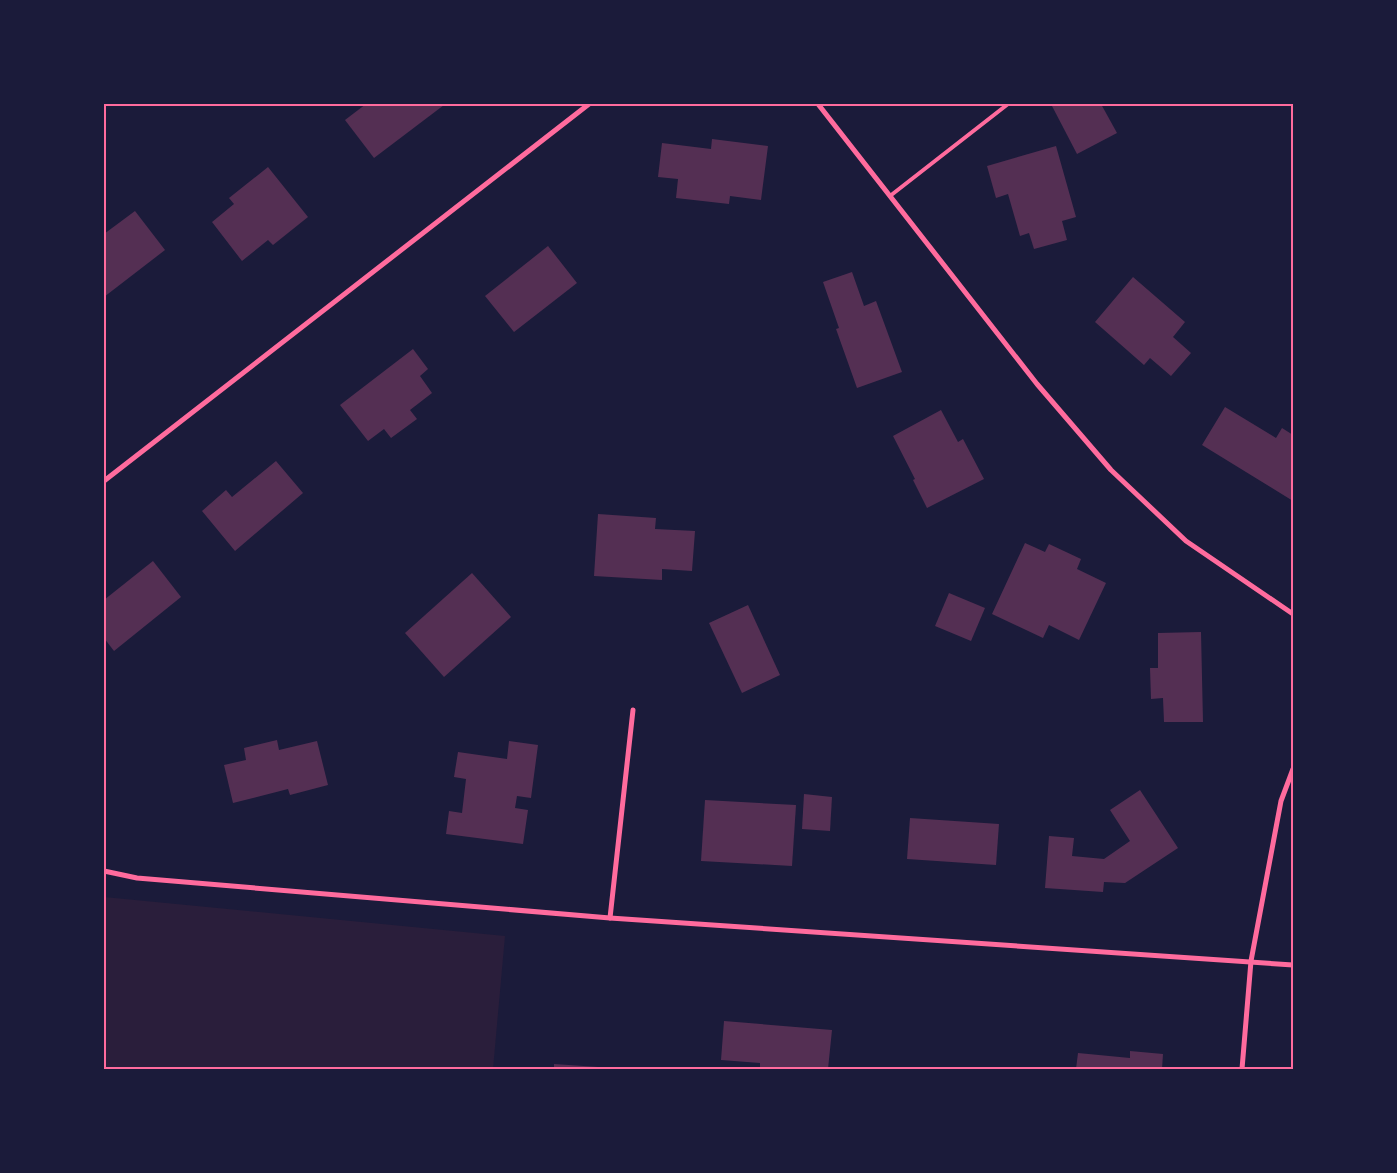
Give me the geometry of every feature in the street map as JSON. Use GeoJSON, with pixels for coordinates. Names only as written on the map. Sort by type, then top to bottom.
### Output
{"type":"FeatureCollection","features":[{"type":"Feature","properties":{"kind":"street"},"geometry":{"type":"LineString","coordinates":[[104,481],[588,104]]}},
{"type":"Feature","properties":{"kind":"street"},"geometry":{"type":"LineString","coordinates":[[818,104],[1037,384],[1111,470],[1186,541],[1293,614]]}},
{"type":"Feature","properties":{"kind":"street"},"geometry":{"type":"LineString","coordinates":[[610,918],[633,710]]}},
{"type":"Feature","properties":{"kind":"street"},"geometry":{"type":"LineString","coordinates":[[1242,1069],[1251,961],[1282,801],[1293,770]]}},
{"type":"Feature","properties":{"kind":"street"},"geometry":{"type":"LineString","coordinates":[[104,871],[137,878],[610,918],[1293,965]]}},
{"type":"Feature","properties":{"kind":"lane"},"geometry":{"type":"LineString","coordinates":[[890,196],[1008,104]]}},
{"type":"Feature","properties":{"kind":"shaded area"},"geometry":{"type":"Polygon","coordinates":[[[104,897],[505,936],[493,1069],[104,1069],[104,897]]]}},
{"type":"Feature","properties":{"kind":"building"},"geometry":{"type":"Polygon","coordinates":[[[366,104],[444,105],[374,158],[345,120],[366,104]]]}},
{"type":"Feature","properties":{"kind":"building"},"geometry":{"type":"Polygon","coordinates":[[[1055,104],[1101,104],[1117,133],[1077,154],[1052,106],[1055,104]]]}},
{"type":"Feature","properties":{"kind":"building"},"geometry":{"type":"Polygon","coordinates":[[[712,139],[768,146],[761,200],[730,196],[729,204],[676,198],[678,179],[658,177],[662,143],[711,149],[712,139]]]}},
{"type":"Feature","properties":{"kind":"building"},"geometry":{"type":"Polygon","coordinates":[[[1056,146],[1076,217],[1062,221],[1067,240],[1034,249],[1029,233],[1020,236],[1008,194],[996,198],[987,166],[1056,146]]]}},
{"type":"Feature","properties":{"kind":"building"},"geometry":{"type":"Polygon","coordinates":[[[268,167],[308,217],[273,245],[268,240],[242,261],[212,222],[234,204],[229,198],[268,167]]]}},
{"type":"Feature","properties":{"kind":"building"},"geometry":{"type":"Polygon","coordinates":[[[135,211],[165,250],[104,297],[104,234],[135,211]]]}},
{"type":"Feature","properties":{"kind":"building"},"geometry":{"type":"Polygon","coordinates":[[[548,246],[577,283],[514,332],[485,296],[548,246]]]}},
{"type":"Feature","properties":{"kind":"building"},"geometry":{"type":"Polygon","coordinates":[[[852,272],[864,306],[876,301],[902,372],[857,388],[836,329],[839,328],[823,282],[852,272]]]}},
{"type":"Feature","properties":{"kind":"building"},"geometry":{"type":"Polygon","coordinates":[[[1133,277],[1185,322],[1173,337],[1191,353],[1171,376],[1150,358],[1144,365],[1095,322],[1133,277]]]}},
{"type":"Feature","properties":{"kind":"building"},"geometry":{"type":"Polygon","coordinates":[[[413,349],[428,369],[420,376],[432,393],[410,410],[417,419],[391,438],[384,429],[368,441],[340,405],[413,349]]]}},
{"type":"Feature","properties":{"kind":"building"},"geometry":{"type":"Polygon","coordinates":[[[1225,407],[1276,438],[1282,428],[1293,435],[1293,501],[1202,445],[1225,407]]]}},
{"type":"Feature","properties":{"kind":"building"},"geometry":{"type":"Polygon","coordinates":[[[941,410],[958,442],[963,439],[984,479],[927,508],[913,480],[915,479],[893,436],[941,410]]]}},
{"type":"Feature","properties":{"kind":"building"},"geometry":{"type":"Polygon","coordinates":[[[276,461],[303,493],[235,551],[202,511],[226,490],[232,497],[276,461]]]}},
{"type":"Feature","properties":{"kind":"building"},"geometry":{"type":"Polygon","coordinates":[[[598,514],[656,518],[655,529],[695,531],[692,571],[662,569],[662,580],[594,576],[598,514]]]}},
{"type":"Feature","properties":{"kind":"building"},"geometry":{"type":"Polygon","coordinates":[[[1025,543],[1045,552],[1049,544],[1081,559],[1077,569],[1106,583],[1079,640],[1049,625],[1043,638],[992,614],[1025,543]]]}},
{"type":"Feature","properties":{"kind":"building"},"geometry":{"type":"Polygon","coordinates":[[[153,561],[181,597],[114,651],[104,638],[104,600],[153,561]]]}},
{"type":"Feature","properties":{"kind":"building"},"geometry":{"type":"Polygon","coordinates":[[[472,573],[511,617],[444,677],[405,633],[472,573]]]}},
{"type":"Feature","properties":{"kind":"building"},"geometry":{"type":"Polygon","coordinates":[[[949,593],[985,608],[971,641],[935,626],[949,593]]]}},
{"type":"Feature","properties":{"kind":"building"},"geometry":{"type":"Polygon","coordinates":[[[748,605],[780,675],[742,693],[709,623],[748,605]]]}},
{"type":"Feature","properties":{"kind":"building"},"geometry":{"type":"Polygon","coordinates":[[[1201,632],[1203,722],[1164,722],[1163,698],[1151,699],[1150,668],[1158,668],[1158,633],[1201,632]]]}},
{"type":"Feature","properties":{"kind":"building"},"geometry":{"type":"Polygon","coordinates":[[[277,740],[279,750],[317,741],[328,785],[290,795],[288,789],[233,803],[224,765],[246,760],[244,748],[277,740]]]}},
{"type":"Feature","properties":{"kind":"building"},"geometry":{"type":"Polygon","coordinates":[[[509,741],[538,745],[531,798],[517,796],[515,808],[528,810],[523,844],[446,834],[449,811],[462,813],[466,779],[454,777],[458,752],[507,759],[509,741]]]}},
{"type":"Feature","properties":{"kind":"building"},"geometry":{"type":"Polygon","coordinates":[[[1140,790],[1178,848],[1125,883],[1104,882],[1103,892],[1045,888],[1049,836],[1074,838],[1072,856],[1104,859],[1130,841],[1110,810],[1140,790]]]}},
{"type":"Feature","properties":{"kind":"building"},"geometry":{"type":"Polygon","coordinates":[[[804,794],[832,797],[830,831],[802,829],[804,794]]]}},
{"type":"Feature","properties":{"kind":"building"},"geometry":{"type":"Polygon","coordinates":[[[705,800],[796,805],[792,866],[701,861],[705,800]]]}},
{"type":"Feature","properties":{"kind":"building"},"geometry":{"type":"Polygon","coordinates":[[[910,818],[999,824],[996,865],[907,859],[910,818]]]}},
{"type":"Feature","properties":{"kind":"building"},"geometry":{"type":"Polygon","coordinates":[[[724,1021],[832,1030],[828,1069],[760,1069],[760,1063],[721,1060],[724,1021]]]}},
{"type":"Feature","properties":{"kind":"building"},"geometry":{"type":"Polygon","coordinates":[[[1130,1051],[1163,1054],[1162,1069],[1076,1069],[1078,1053],[1130,1058],[1130,1051]]]}},
{"type":"Feature","properties":{"kind":"building"},"geometry":{"type":"Polygon","coordinates":[[[554,1064],[613,1068],[613,1069],[554,1069],[554,1064]]]}}]}
